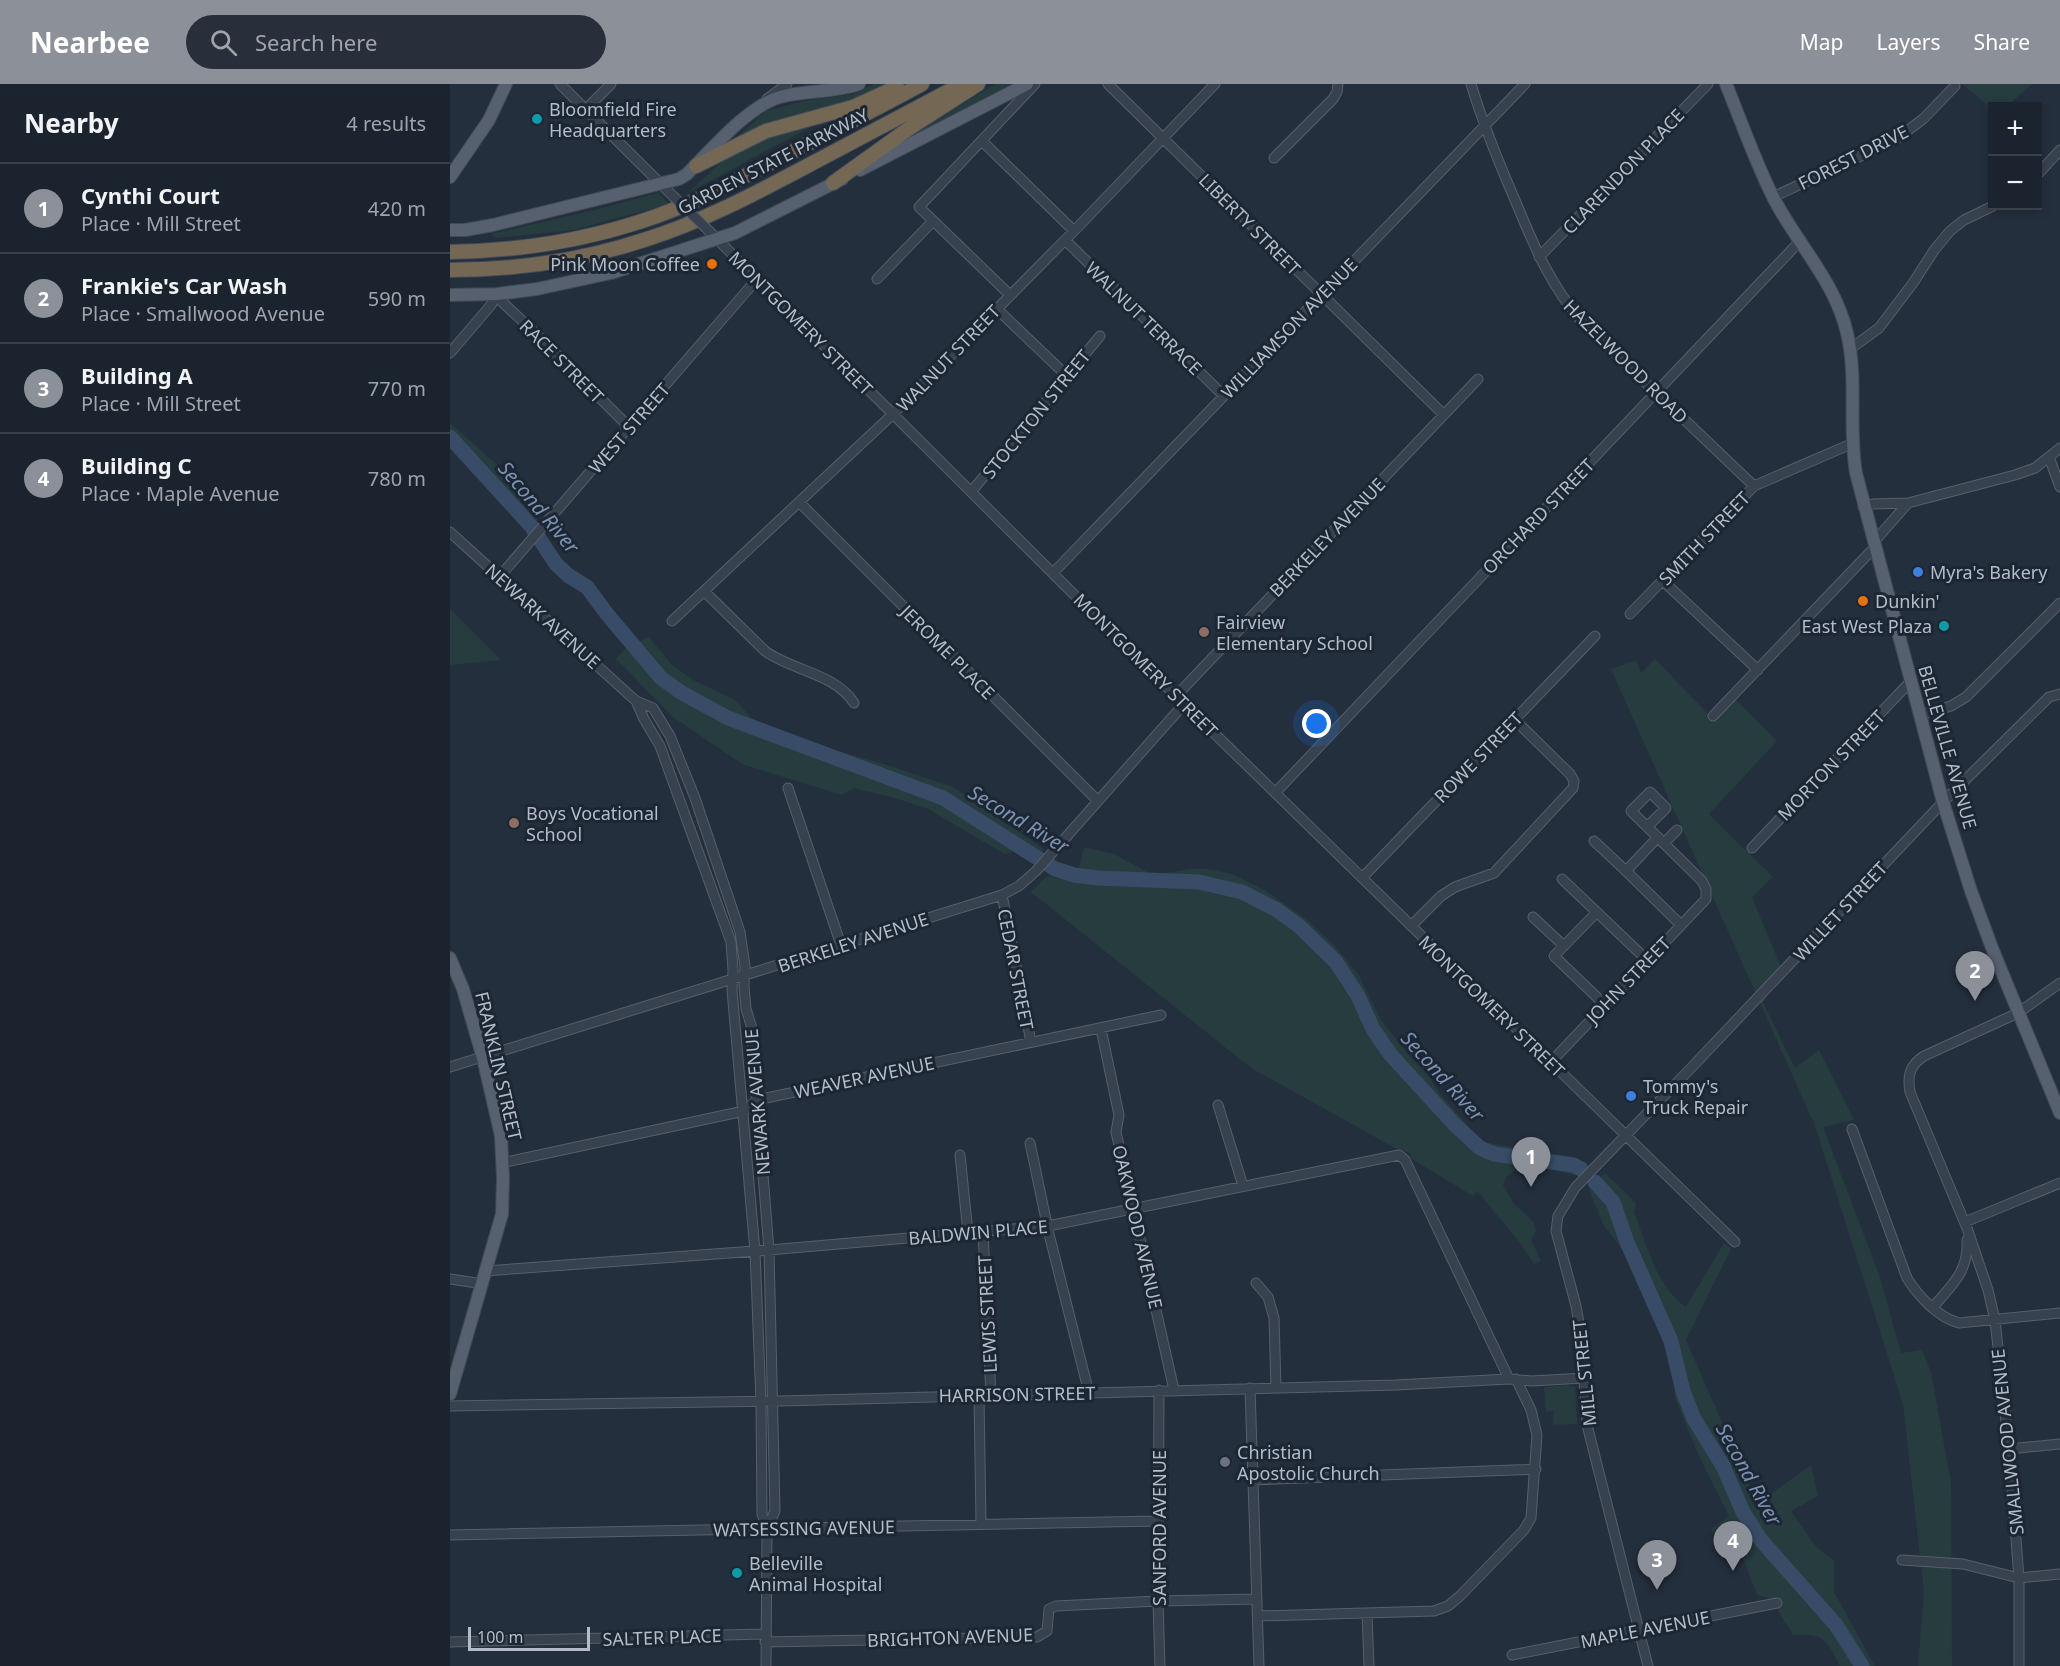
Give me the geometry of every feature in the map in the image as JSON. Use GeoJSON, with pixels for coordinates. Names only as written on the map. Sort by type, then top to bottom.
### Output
{"type":"FeatureCollection","features":[{"type":"Feature","properties":{"kind":"highway"},"geometry":{"type":"LineString","coordinates":[[696,166],[760,134],[853,107],[904,84]]}},
{"type":"Feature","properties":{"kind":"highway","name":"GARDEN STATE PARKWAY"},"geometry":{"type":"LineString","coordinates":[[450,252],[510,249],[558,243],[600,234],[646,220],[742,178],[922,84]]}},
{"type":"Feature","properties":{"kind":"highway","name":"GARDEN STATE PARKWAY"},"geometry":{"type":"LineString","coordinates":[[450,270],[501,268],[561,261],[619,248],[676,229],[757,192],[962,84]]}},
{"type":"Feature","properties":{"kind":"highway"},"geometry":{"type":"LineString","coordinates":[[833,183],[911,127],[978,84]]}},
{"type":"Feature","properties":{"kind":"main road"},"geometry":{"type":"LineString","coordinates":[[450,177],[489,120],[506,84]]}},
{"type":"Feature","properties":{"kind":"main road"},"geometry":{"type":"LineString","coordinates":[[450,230],[484,227],[679,180],[750,113],[767,102],[780,97],[838,90],[859,84]]}},
{"type":"Feature","properties":{"kind":"main road"},"geometry":{"type":"LineString","coordinates":[[450,295],[497,294],[537,289],[599,276],[712,235],[743,229],[1027,84]]}},
{"type":"Feature","properties":{"kind":"main road","name":"BELLEVILLE AVENUE"},"geometry":{"type":"LineString","coordinates":[[1726,84],[1773,197],[1832,292],[1843,322],[1850,349],[1852,374],[1851,444],[1863,507],[1943,802],[1971,891],[2019,1013],[2059,1105]]}},
{"type":"Feature","properties":{"kind":"main road","name":"FRANKLIN STREET"},"geometry":{"type":"LineString","coordinates":[[450,958],[463,989],[483,1058],[501,1136],[502,1162],[502,1214],[450,1394]]}},
{"type":"Feature","properties":{"kind":"street","name":"MONTGOMERY STREET"},"geometry":{"type":"LineString","coordinates":[[560,84],[1184,704],[1735,1242]]}},
{"type":"Feature","properties":{"kind":"street"},"geometry":{"type":"LineString","coordinates":[[586,109],[610,84]]}},
{"type":"Feature","properties":{"kind":"street"},"geometry":{"type":"LineString","coordinates":[[750,113],[787,84]]}},
{"type":"Feature","properties":{"kind":"street"},"geometry":{"type":"LineString","coordinates":[[1010,295],[919,207],[1035,84]]}},
{"type":"Feature","properties":{"kind":"street","name":"LIBERTY STREET"},"geometry":{"type":"LineString","coordinates":[[1108,84],[1444,415]]}},
{"type":"Feature","properties":{"kind":"street","name":"WALNUT STREET"},"geometry":{"type":"LineString","coordinates":[[672,621],[893,414],[1215,84]]}},
{"type":"Feature","properties":{"kind":"street"},"geometry":{"type":"LineString","coordinates":[[1274,158],[1334,99],[1338,84]]}},
{"type":"Feature","properties":{"kind":"street","name":"HAZELWOOD ROAD"},"geometry":{"type":"LineString","coordinates":[[1471,84],[1484,127],[1539,257],[1565,303],[1655,393],[1754,486]]}},
{"type":"Feature","properties":{"kind":"street","name":"WILLIAMSON AVENUE"},"geometry":{"type":"LineString","coordinates":[[1053,573],[1412,199],[1526,84]]}},
{"type":"Feature","properties":{"kind":"street","name":"CLARENDON PLACE"},"geometry":{"type":"LineString","coordinates":[[1539,257],[1708,84]]}},
{"type":"Feature","properties":{"kind":"street","name":"FOREST DRIVE"},"geometry":{"type":"LineString","coordinates":[[1773,197],[1895,140],[1923,119],[1955,86]]}},
{"type":"Feature","properties":{"kind":"street"},"geometry":{"type":"LineString","coordinates":[[982,141],[1074,231]]}},
{"type":"Feature","properties":{"kind":"street"},"geometry":{"type":"LineString","coordinates":[[2042,169],[2060,150]]}},
{"type":"Feature","properties":{"kind":"street"},"geometry":{"type":"LineString","coordinates":[[1850,349],[1879,328],[1950,231],[1964,220],[1988,208]]}},
{"type":"Feature","properties":{"kind":"street"},"geometry":{"type":"LineString","coordinates":[[877,279],[933,220]]}},
{"type":"Feature","properties":{"kind":"street","name":"WALNUT TERRACE"},"geometry":{"type":"LineString","coordinates":[[1065,240],[1224,396]]}},
{"type":"Feature","properties":{"kind":"street","name":"ORCHARD STREET"},"geometry":{"type":"LineString","coordinates":[[1275,793],[1801,240]]}},
{"type":"Feature","properties":{"kind":"street","name":"WEST STREET"},"geometry":{"type":"LineString","coordinates":[[500,576],[757,279]]}},
{"type":"Feature","properties":{"kind":"street"},"geometry":{"type":"LineString","coordinates":[[450,353],[491,305],[497,294]]}},
{"type":"Feature","properties":{"kind":"street","name":"RACE STREET"},"geometry":{"type":"LineString","coordinates":[[497,294],[502,302],[629,427]]}},
{"type":"Feature","properties":{"kind":"street"},"geometry":{"type":"LineString","coordinates":[[997,309],[1067,376]]}},
{"type":"Feature","properties":{"kind":"street","name":"STOCKTON STREET"},"geometry":{"type":"LineString","coordinates":[[971,492],[1100,336]]}},
{"type":"Feature","properties":{"kind":"street","name":"BERKELEY AVENUE"},"geometry":{"type":"LineString","coordinates":[[1176,696],[1478,379]]}},
{"type":"Feature","properties":{"kind":"street","name":"SMITH STREET"},"geometry":{"type":"LineString","coordinates":[[1630,614],[1754,486],[1851,444]]}},
{"type":"Feature","properties":{"kind":"street"},"geometry":{"type":"LineString","coordinates":[[1863,507],[1873,504],[1908,503],[2015,475],[2035,468],[2060,448]]}},
{"type":"Feature","properties":{"kind":"street"},"geometry":{"type":"LineString","coordinates":[[2049,457],[2060,487]]}},
{"type":"Feature","properties":{"kind":"street","name":"JEROME PLACE"},"geometry":{"type":"LineString","coordinates":[[799,502],[1097,800]]}},
{"type":"Feature","properties":{"kind":"street"},"geometry":{"type":"LineString","coordinates":[[1713,716],[1874,545],[1908,503]]}},
{"type":"Feature","properties":{"kind":"street","name":"NEWARK AVENUE"},"geometry":{"type":"LineString","coordinates":[[450,532],[636,701],[652,708],[670,736],[695,798],[740,932],[745,966],[746,1009],[752,1024],[769,1250],[775,1511],[767,1529]]}},
{"type":"Feature","properties":{"kind":"street"},"geometry":{"type":"LineString","coordinates":[[1663,580],[1758,670]]}},
{"type":"Feature","properties":{"kind":"street"},"geometry":{"type":"LineString","coordinates":[[704,591],[765,651],[775,658],[837,686],[848,694],[854,703]]}},
{"type":"Feature","properties":{"kind":"street"},"geometry":{"type":"LineString","coordinates":[[1920,716],[1951,706],[1966,697],[2060,603]]}},
{"type":"Feature","properties":{"kind":"street","name":"ROWE STREET"},"geometry":{"type":"LineString","coordinates":[[1362,878],[1594,636]]}},
{"type":"Feature","properties":{"kind":"street","name":"MORTON STREET"},"geometry":{"type":"LineString","coordinates":[[1752,848],[1910,682]]}},
{"type":"Feature","properties":{"kind":"street","name":"WILLET STREET"},"geometry":{"type":"LineString","coordinates":[[1625,1136],[1943,802],[2049,697],[2060,694]]}},
{"type":"Feature","properties":{"kind":"street","name":"NEWARK AVENUE"},"geometry":{"type":"LineString","coordinates":[[636,701],[660,746],[731,942],[732,990],[755,1251],[762,1514],[767,1529],[766,1666]]}},
{"type":"Feature","properties":{"kind":"street","name":"BERKELEY AVENUE"},"geometry":{"type":"LineString","coordinates":[[450,1066],[483,1058],[1002,895],[1019,886],[1051,855],[1097,800],[1184,704]]}},
{"type":"Feature","properties":{"kind":"street"},"geometry":{"type":"LineString","coordinates":[[1411,926],[1441,896],[1455,887],[1494,873],[1573,788],[1574,781],[1570,774],[1514,719]]}},
{"type":"Feature","properties":{"kind":"street"},"geometry":{"type":"LineString","coordinates":[[789,788],[841,945]]}},
{"type":"Feature","properties":{"kind":"street"},"geometry":{"type":"LineString","coordinates":[[1647,827],[1661,840]]}},
{"type":"Feature","properties":{"kind":"street"},"geometry":{"type":"LineString","coordinates":[[1626,871],[1661,840],[1677,830]]}},
{"type":"Feature","properties":{"kind":"street","name":"JOHN STREET"},"geometry":{"type":"LineString","coordinates":[[1550,1063],[1706,899],[1706,889],[1702,881],[1661,840]]}},
{"type":"Feature","properties":{"kind":"street"},"geometry":{"type":"LineString","coordinates":[[1594,841],[1681,925]]}},
{"type":"Feature","properties":{"kind":"street"},"geometry":{"type":"LineString","coordinates":[[1562,879],[1647,960]]}},
{"type":"Feature","properties":{"kind":"street","name":"CEDAR STREET"},"geometry":{"type":"LineString","coordinates":[[1002,895],[1031,1042]]}},
{"type":"Feature","properties":{"kind":"street"},"geometry":{"type":"LineString","coordinates":[[1597,912],[1554,956],[1604,1004]]}},
{"type":"Feature","properties":{"kind":"street"},"geometry":{"type":"LineString","coordinates":[[1533,917],[1564,946]]}},
{"type":"Feature","properties":{"kind":"street","name":"SMALLWOOD AVENUE"},"geometry":{"type":"LineString","coordinates":[[2019,1666],[2019,1578],[2009,1449],[1995,1320],[1988,1290],[1965,1222],[1910,1092],[1908,1082],[1912,1066],[1924,1056],[2019,1013],[2060,983]]}},
{"type":"Feature","properties":{"kind":"street","name":"WEAVER AVENUE"},"geometry":{"type":"LineString","coordinates":[[502,1162],[744,1111],[758,1100],[1161,1015]]}},
{"type":"Feature","properties":{"kind":"street","name":"OAKWOOD AVENUE"},"geometry":{"type":"LineString","coordinates":[[1101,1029],[1119,1115],[1116,1132],[1174,1390]]}},
{"type":"Feature","properties":{"kind":"street"},"geometry":{"type":"LineString","coordinates":[[1218,1104],[1243,1186]]}},
{"type":"Feature","properties":{"kind":"street"},"geometry":{"type":"LineString","coordinates":[[1852,1129],[1907,1278],[1912,1287],[1933,1307],[1956,1322],[2060,1313]]}},
{"type":"Feature","properties":{"kind":"street","name":"MILL STREET"},"geometry":{"type":"LineString","coordinates":[[1625,1136],[1581,1182],[1566,1202],[1558,1216],[1556,1231],[1576,1306],[1581,1335],[1587,1425],[1648,1666]]}},
{"type":"Feature","properties":{"kind":"street"},"geometry":{"type":"LineString","coordinates":[[1030,1143],[1089,1393]]}},
{"type":"Feature","properties":{"kind":"street","name":"LEWIS STREET"},"geometry":{"type":"LineString","coordinates":[[960,1155],[968,1233]]}},
{"type":"Feature","properties":{"kind":"street","name":"BALDWIN PLACE"},"geometry":{"type":"LineString","coordinates":[[450,1279],[484,1278],[755,1251],[1048,1226],[1399,1155],[1405,1160],[1513,1379]]}},
{"type":"Feature","properties":{"kind":"street"},"geometry":{"type":"LineString","coordinates":[[1965,1222],[2060,1183]]}},
{"type":"Feature","properties":{"kind":"street","name":"SMALLWOOD AVENUE"},"geometry":{"type":"LineString","coordinates":[[1933,1307],[1958,1278],[1967,1261],[1968,1243],[1965,1222]]}},
{"type":"Feature","properties":{"kind":"street","name":"LEWIS STREET"},"geometry":{"type":"LineString","coordinates":[[983,1232],[991,1395]]}},
{"type":"Feature","properties":{"kind":"street"},"geometry":{"type":"LineString","coordinates":[[1256,1283],[1268,1297],[1274,1318],[1276,1388]]}},
{"type":"Feature","properties":{"kind":"street","name":"HARRISON STREET"},"geometry":{"type":"LineString","coordinates":[[450,1406],[772,1402],[1584,1378]]}},
{"type":"Feature","properties":{"kind":"street"},"geometry":{"type":"LineString","coordinates":[[1258,1616],[1434,1611],[1448,1606],[1460,1596],[1524,1530],[1531,1518],[1538,1435],[1535,1422],[1513,1379]]}},
{"type":"Feature","properties":{"kind":"street"},"geometry":{"type":"LineString","coordinates":[[1250,1388],[1259,1666]]}},
{"type":"Feature","properties":{"kind":"street","name":"SANFORD AVENUE"},"geometry":{"type":"LineString","coordinates":[[1159,1390],[1160,1666]]}},
{"type":"Feature","properties":{"kind":"street"},"geometry":{"type":"LineString","coordinates":[[979,1395],[981,1524]]}},
{"type":"Feature","properties":{"kind":"street"},"geometry":{"type":"LineString","coordinates":[[2009,1449],[2060,1444]]}},
{"type":"Feature","properties":{"kind":"street"},"geometry":{"type":"LineString","coordinates":[[1253,1480],[1536,1469]]}},
{"type":"Feature","properties":{"kind":"street","name":"WATSESSING AVENUE"},"geometry":{"type":"LineString","coordinates":[[450,1535],[1158,1521]]}},
{"type":"Feature","properties":{"kind":"street"},"geometry":{"type":"LineString","coordinates":[[1902,1560],[1971,1565],[2019,1578],[2060,1574]]}},
{"type":"Feature","properties":{"kind":"street","name":"BRIGHTON AVENUE"},"geometry":{"type":"LineString","coordinates":[[765,1638],[1037,1637],[1047,1631],[1049,1610],[1056,1605],[1257,1599]]}},
{"type":"Feature","properties":{"kind":"street","name":"MAPLE AVENUE"},"geometry":{"type":"LineString","coordinates":[[1512,1655],[1777,1603]]}},
{"type":"Feature","properties":{"kind":"street"},"geometry":{"type":"LineString","coordinates":[[1367,1613],[1369,1666]]}},
{"type":"Feature","properties":{"kind":"street","name":"SALTER PLACE"},"geometry":{"type":"LineString","coordinates":[[450,1642],[765,1638]]}},
{"type":"Feature","properties":{"kind":"green space"},"geometry":{"type":"Polygon","coordinates":[[[874,84],[896,84],[726,147],[766,111],[804,101],[853,94],[874,84]]]}},
{"type":"Feature","properties":{"kind":"green space"},"geometry":{"type":"Polygon","coordinates":[[[995,84],[1011,84],[906,139],[995,84]]]}},
{"type":"Feature","properties":{"kind":"green space"},"geometry":{"type":"Polygon","coordinates":[[[1962,84],[2032,84],[2012,102],[1988,102],[1988,106],[1962,84]]]}},
{"type":"Feature","properties":{"kind":"green space"},"geometry":{"type":"Polygon","coordinates":[[[814,125],[688,193],[720,163],[757,140],[814,125]]]}},
{"type":"Feature","properties":{"kind":"green space"},"geometry":{"type":"Polygon","coordinates":[[[658,193],[669,204],[573,230],[496,238],[491,234],[595,210],[658,193]]]}},
{"type":"Feature","properties":{"kind":"green space"},"geometry":{"type":"Polygon","coordinates":[[[450,423],[522,487],[515,494],[540,515],[531,526],[481,471],[450,445],[450,423]]]}},
{"type":"Feature","properties":{"kind":"green space"},"geometry":{"type":"Polygon","coordinates":[[[450,609],[501,660],[450,665],[450,609]]]}},
{"type":"Feature","properties":{"kind":"green space"},"geometry":{"type":"Polygon","coordinates":[[[649,637],[671,664],[693,680],[735,700],[753,719],[823,747],[953,787],[1044,849],[1031,862],[1015,851],[1005,854],[928,809],[854,788],[842,795],[744,765],[674,718],[616,659],[627,647],[649,637]]]}},
{"type":"Feature","properties":{"kind":"green space"},"geometry":{"type":"Polygon","coordinates":[[[1655,659],[1715,721],[1736,700],[1777,741],[1709,814],[1773,877],[1752,897],[1783,972],[1763,1002],[1795,1068],[1819,1050],[1854,1120],[1823,1127],[1880,1277],[1901,1353],[1922,1350],[1931,1372],[1951,1483],[1952,1666],[1918,1666],[1924,1592],[1903,1404],[1815,1126],[1611,669],[1636,660],[1641,673],[1655,659]]]}},
{"type":"Feature","properties":{"kind":"green space"},"geometry":{"type":"Polygon","coordinates":[[[1084,847],[1114,854],[1149,873],[1162,874],[1189,869],[1207,869],[1232,874],[1266,891],[1305,918],[1334,945],[1358,974],[1381,1020],[1410,1057],[1427,1074],[1440,1094],[1483,1142],[1578,1158],[1584,1166],[1576,1175],[1546,1169],[1524,1168],[1507,1176],[1503,1185],[1515,1205],[1533,1221],[1536,1230],[1531,1240],[1541,1261],[1534,1264],[1520,1243],[1477,1191],[1473,1196],[1412,1159],[1409,1153],[1395,1148],[1251,1068],[1031,892],[1047,876],[1069,881],[1080,865],[1084,847]]]}},
{"type":"Feature","properties":{"kind":"green space"},"geometry":{"type":"Polygon","coordinates":[[[1605,1173],[1636,1203],[1634,1212],[1660,1277],[1667,1288],[1686,1307],[1724,1243],[1731,1249],[1686,1340],[1752,1491],[1768,1496],[1811,1465],[1818,1496],[1791,1511],[1817,1548],[1834,1560],[1834,1592],[1875,1666],[1840,1666],[1823,1640],[1812,1635],[1793,1635],[1771,1599],[1757,1595],[1739,1547],[1714,1534],[1711,1529],[1729,1516],[1699,1456],[1675,1398],[1674,1377],[1662,1335],[1648,1302],[1622,1249],[1604,1226],[1589,1190],[1605,1173]]]}},
{"type":"Feature","properties":{"kind":"green space"},"geometry":{"type":"Polygon","coordinates":[[[1566,1385],[1575,1387],[1577,1424],[1553,1425],[1554,1411],[1546,1412],[1544,1387],[1566,1385]]]}},
{"type":"Feature","properties":{"kind":"waterway","name":"Second River"},"geometry":{"type":"LineString","coordinates":[[450,437],[531,526],[556,564],[569,576],[587,587],[661,678],[682,693],[728,718],[943,798],[1055,869],[1074,875],[1098,878],[1199,882],[1242,892],[1277,910],[1299,926],[1336,962],[1358,996],[1373,1029],[1390,1054],[1455,1125],[1480,1148],[1494,1154],[1573,1165],[1581,1169]]}},
{"type":"Feature","properties":{"kind":"waterway","name":"Second River"},"geometry":{"type":"LineString","coordinates":[[1595,1182],[1613,1202],[1627,1242],[1671,1341],[1683,1391],[1694,1419],[1723,1466],[1743,1512],[1760,1539],[1836,1625],[1862,1666]]}},
{"type":"Feature","properties":{"kind":"place","name":"Bloomfield Fire Headquarters"},"geometry":{"type":"Point","coordinates":[537,119]}},
{"type":"Feature","properties":{"kind":"place","name":"Pink Moon Coffee"},"geometry":{"type":"Point","coordinates":[712,264]}},
{"type":"Feature","properties":{"kind":"place","name":"Myra's Bakery"},"geometry":{"type":"Point","coordinates":[1918,572]}},
{"type":"Feature","properties":{"kind":"place","name":"Dunkin'"},"geometry":{"type":"Point","coordinates":[1863,601]}},
{"type":"Feature","properties":{"kind":"place","name":"East West Plaza"},"geometry":{"type":"Point","coordinates":[1944,626]}},
{"type":"Feature","properties":{"kind":"place","name":"Fairview Elementary School"},"geometry":{"type":"Point","coordinates":[1204,632]}},
{"type":"Feature","properties":{"kind":"place","name":"Boys Vocational School"},"geometry":{"type":"Point","coordinates":[514,823]}},
{"type":"Feature","properties":{"kind":"place","name":"Frankie's Car Wash"},"geometry":{"type":"Point","coordinates":[1975,1001]}},
{"type":"Feature","properties":{"kind":"place","name":"Tommy's Truck Repair"},"geometry":{"type":"Point","coordinates":[1631,1096]}},
{"type":"Feature","properties":{"kind":"place","name":"Cynthi Court"},"geometry":{"type":"Point","coordinates":[1531,1187]}},
{"type":"Feature","properties":{"kind":"place","name":"Christian Apostolic Church"},"geometry":{"type":"Point","coordinates":[1225,1462]}},
{"type":"Feature","properties":{"kind":"place","name":"Building C"},"geometry":{"type":"Point","coordinates":[1733,1571]}},
{"type":"Feature","properties":{"kind":"place","name":"Belleville Animal Hospital"},"geometry":{"type":"Point","coordinates":[737,1573]}},
{"type":"Feature","properties":{"kind":"place","name":"Building A"},"geometry":{"type":"Point","coordinates":[1657,1590]}}]}
